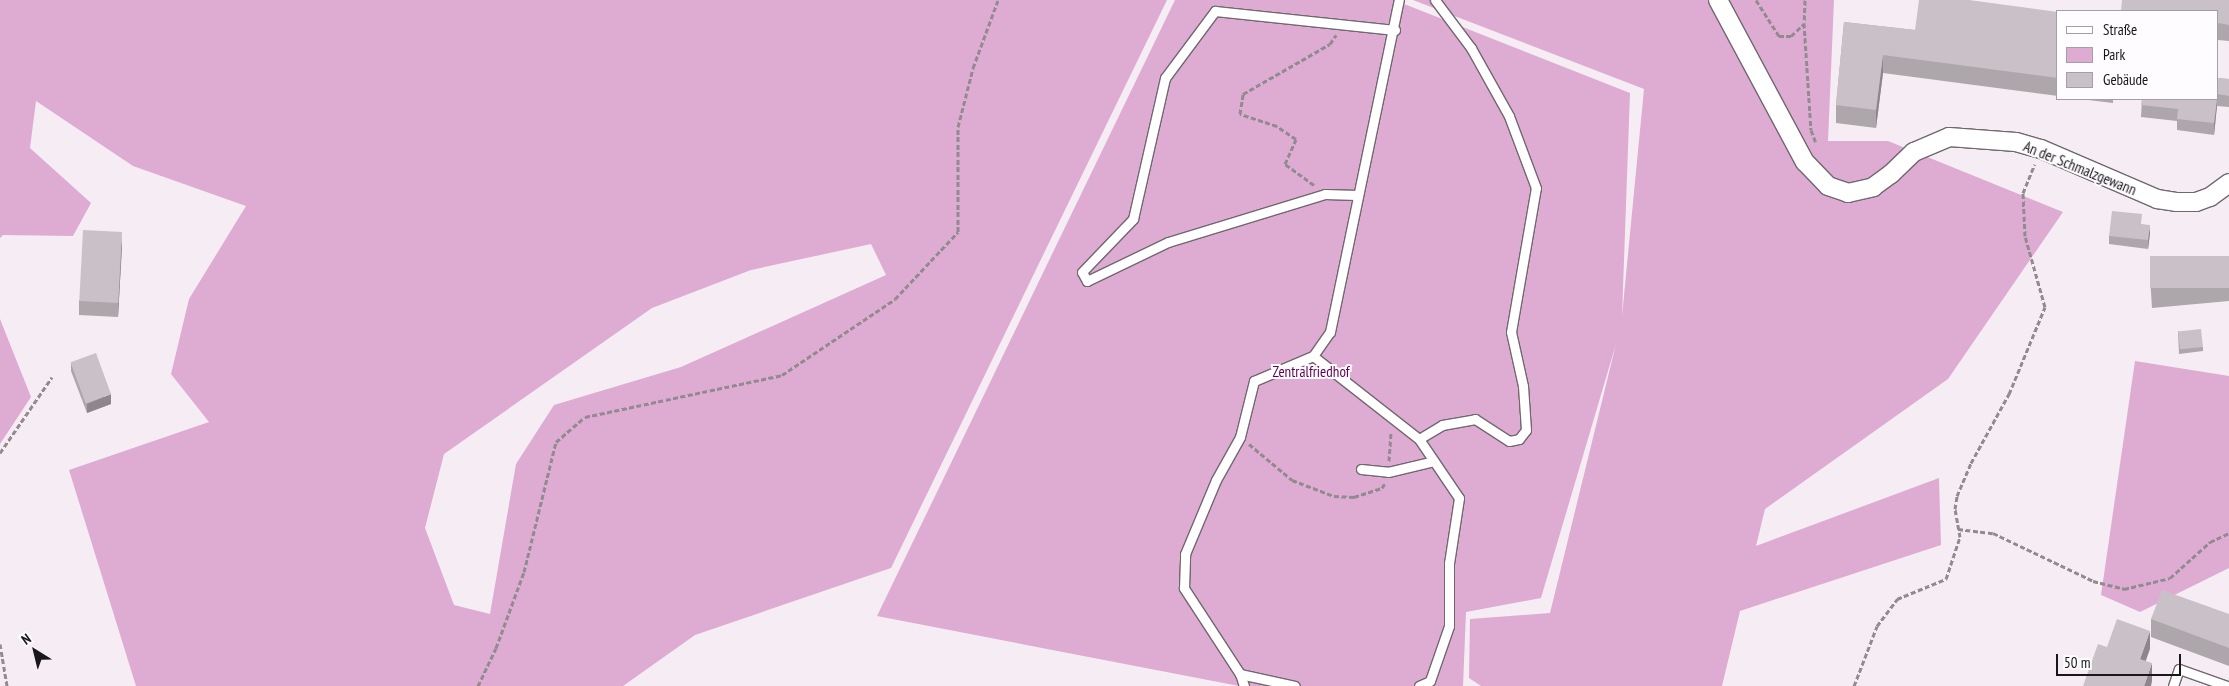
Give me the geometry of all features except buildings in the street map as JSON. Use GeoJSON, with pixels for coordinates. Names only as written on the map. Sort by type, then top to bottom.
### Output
{"type":"FeatureCollection","features":[{"type":"Feature","properties":{"kind":"street","name":"An der Schmalzgewann"},"geometry":{"type":"LineString","coordinates":[[1718,0],[1805,162],[1828,186],[1848,192],[1873,187],[1891,174],[1914,152],[1949,137],[2016,142],[2041,149],[2157,199],[2176,202],[2196,202],[2210,197],[2229,183]]}},
{"type":"Feature","properties":{"kind":"lane"},"geometry":{"type":"LineString","coordinates":[[1244,686],[1240,674],[1184,588],[1185,554],[1216,480],[1240,437],[1254,381],[1313,356],[1330,332],[1399,0]]}},
{"type":"Feature","properties":{"kind":"lane"},"geometry":{"type":"LineString","coordinates":[[1419,439],[1442,425],[1475,419],[1509,441],[1519,439],[1526,430],[1523,386],[1511,332],[1536,188],[1509,116],[1471,48],[1435,0]]}},
{"type":"Feature","properties":{"kind":"lane"},"geometry":{"type":"LineString","coordinates":[[1357,195],[1325,194],[1168,242],[1086,281],[1082,272],[1133,219],[1165,78],[1215,12],[1394,30]]}},
{"type":"Feature","properties":{"kind":"lane"},"geometry":{"type":"LineString","coordinates":[[1313,356],[1419,439],[1459,498],[1449,563],[1449,626],[1430,681],[1419,686]]}},
{"type":"Feature","properties":{"kind":"lane"},"geometry":{"type":"LineString","coordinates":[[1361,469],[1388,472],[1434,461]]}},
{"type":"Feature","properties":{"kind":"lane"},"geometry":{"type":"LineString","coordinates":[[2173,686],[2179,669],[2227,686]]}},
{"type":"Feature","properties":{"kind":"lane"},"geometry":{"type":"LineString","coordinates":[[1240,674],[1295,686]]}},
{"type":"Feature","properties":{"kind":"path"},"geometry":{"type":"LineString","coordinates":[[478,686],[496,648],[524,572],[556,442],[586,417],[782,375],[895,299],[958,232],[958,127],[973,68],[998,0]]}},
{"type":"Feature","properties":{"kind":"path"},"geometry":{"type":"LineString","coordinates":[[1756,0],[1779,36],[1791,36],[1804,23]]}},
{"type":"Feature","properties":{"kind":"path"},"geometry":{"type":"LineString","coordinates":[[1805,0],[1804,23],[1811,130],[1816,146]]}},
{"type":"Feature","properties":{"kind":"path"},"geometry":{"type":"LineString","coordinates":[[1325,194],[1285,164],[1296,139],[1277,126],[1240,114],[1242,94],[1330,44],[1344,24]]}},
{"type":"Feature","properties":{"kind":"path"},"geometry":{"type":"LineString","coordinates":[[1854,686],[1877,626],[1897,599],[1946,579],[1960,536],[1955,509],[1957,496],[1971,463],[2009,394],[2045,307],[2025,236],[2023,193],[2041,149]]}},
{"type":"Feature","properties":{"kind":"path"},"geometry":{"type":"LineString","coordinates":[[0,453],[52,377]]}},
{"type":"Feature","properties":{"kind":"path"},"geometry":{"type":"LineString","coordinates":[[1240,437],[1292,480],[1334,496],[1354,497],[1382,488],[1388,479],[1393,417]]}},
{"type":"Feature","properties":{"kind":"path"},"geometry":{"type":"LineString","coordinates":[[1958,529],[1993,533],[2093,582],[2124,589],[2170,578],[2210,542],[2229,534]]}},
{"type":"Feature","properties":{"kind":"path"},"geometry":{"type":"LineString","coordinates":[[0,644],[7,686]]}},
{"type":"Feature","properties":{"kind":"green space"},"geometry":{"type":"Polygon","coordinates":[[[0,0],[1167,0],[891,568],[695,635],[623,686],[136,686],[69,470],[209,422],[171,374],[189,299],[246,206],[133,166],[36,101],[30,148],[91,203],[73,236],[3,235],[0,238],[0,0]],[[871,244],[751,270],[652,308],[444,454],[425,528],[454,605],[490,614],[516,464],[554,405],[681,367],[886,275],[871,244]]]}},
{"type":"Feature","properties":{"kind":"green space","name":"Zentralfriedhof"},"geometry":{"type":"Polygon","coordinates":[[[1175,0],[1394,0],[1630,93],[1622,316],[1644,89],[1413,0],[1834,0],[1828,141],[1888,141],[2063,212],[1948,379],[1765,509],[1756,546],[1939,478],[1941,545],[1740,611],[1722,686],[1481,686],[1469,678],[1470,619],[1550,613],[1616,344],[1541,598],[1466,612],[1463,686],[1239,686],[877,616],[1175,0]]]}},
{"type":"Feature","properties":{"kind":"green space"},"geometry":{"type":"Polygon","coordinates":[[[0,319],[31,397],[0,444],[0,319]]]}},
{"type":"Feature","properties":{"kind":"green space"},"geometry":{"type":"Polygon","coordinates":[[[2135,361],[2229,376],[2229,568],[2140,612],[2101,595],[2135,361]]]}}]}
